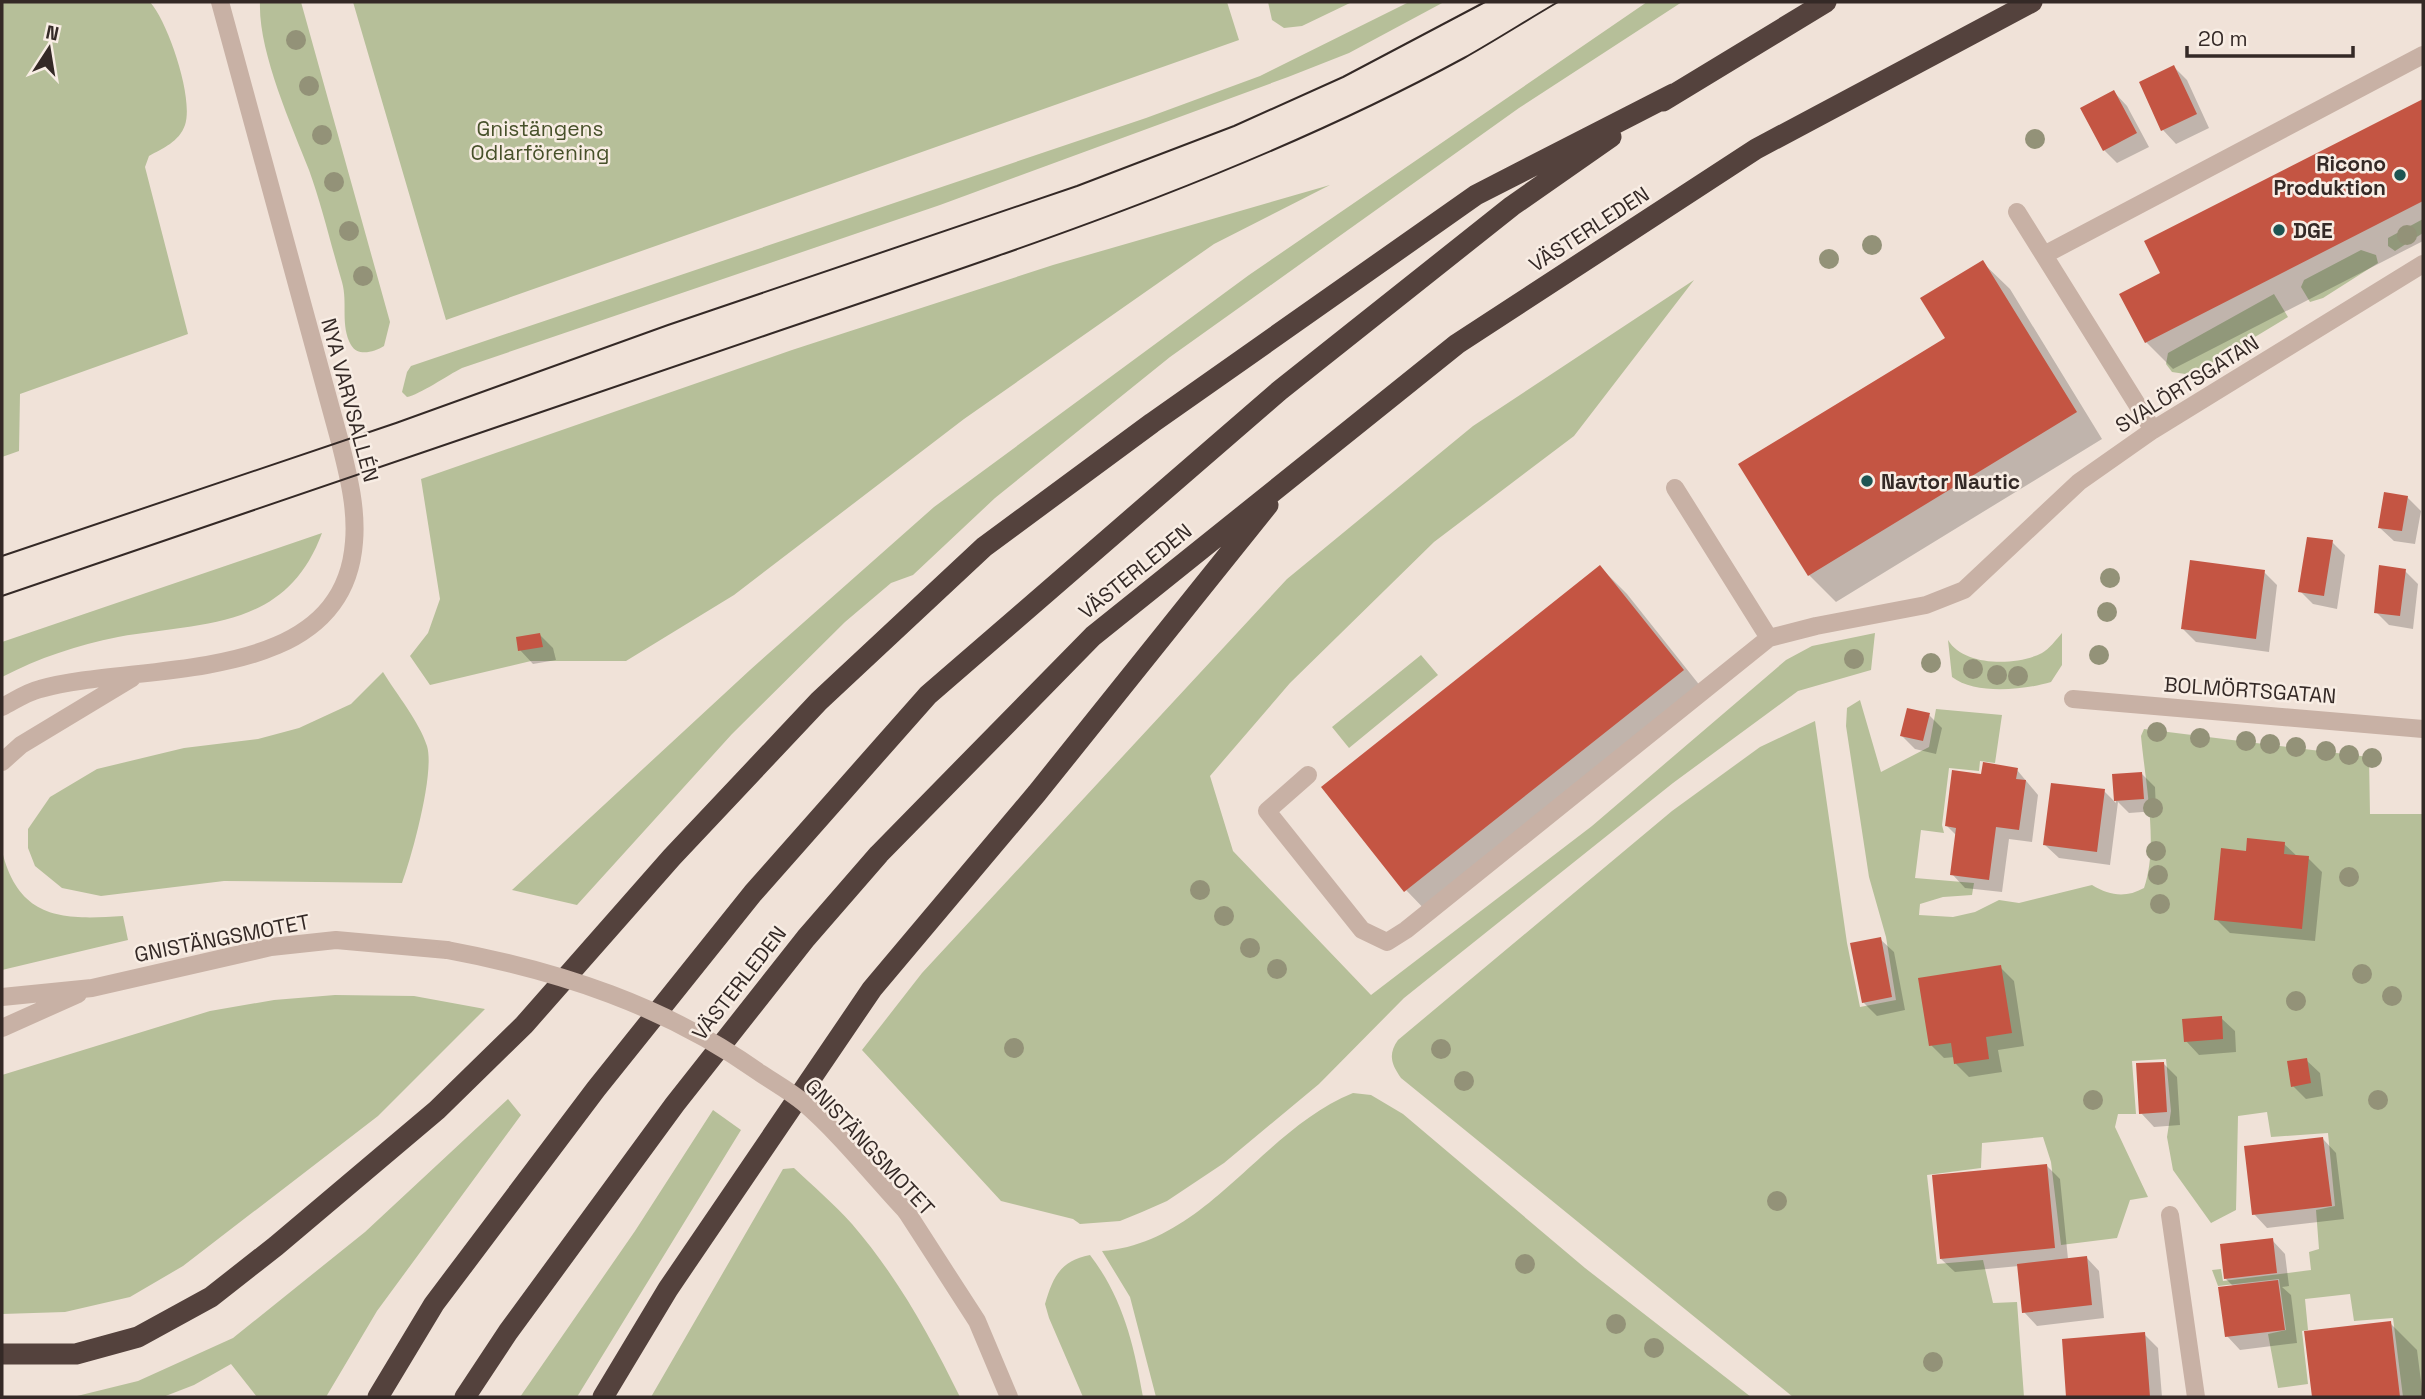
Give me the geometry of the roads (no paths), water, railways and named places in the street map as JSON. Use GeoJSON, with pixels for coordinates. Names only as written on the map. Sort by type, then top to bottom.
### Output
{"type":"FeatureCollection","features":[{"type":"Feature","properties":{"kind":"highway","name":"VÄSTERLEDEN"},"geometry":{"type":"LineString","coordinates":[[378,1397],[434,1304],[596,1090],[753,892],[928,695],[1279,391],[1512,206],[1673,94],[1826,2]]}},
{"type":"Feature","properties":{"kind":"highway","name":"VÄSTERLEDEN"},"geometry":{"type":"LineString","coordinates":[[465,1397],[508,1332],[675,1104],[806,938],[879,854],[1093,636],[1457,344],[1756,149],[2032,2]]}},
{"type":"Feature","properties":{"kind":"highway"},"geometry":{"type":"LineString","coordinates":[[2,1354],[76,1354],[88,1351],[138,1337],[211,1297],[437,1110],[495,1053],[819,701],[984,547],[1186,399],[1476,195],[1673,94]]}},
{"type":"Feature","properties":{"kind":"highway"},"geometry":{"type":"LineString","coordinates":[[603,1397],[668,1289],[872,989],[1045,782],[1296,471]]}},
{"type":"Feature","properties":{"kind":"street","name":"NYA VARVSALLÉN"},"geometry":{"type":"LineString","coordinates":[[2,707],[38,689],[80,680],[233,661],[273,649],[294,638],[335,597],[349,567],[355,540],[352,492],[220,2]]}},
{"type":"Feature","properties":{"kind":"street"},"geometry":{"type":"LineString","coordinates":[[2044,255],[2423,54]]}},
{"type":"Feature","properties":{"kind":"street"},"geometry":{"type":"LineString","coordinates":[[2017,212],[2153,430]]}},
{"type":"Feature","properties":{"kind":"street","name":"SVALÖRTSGATAN"},"geometry":{"type":"LineString","coordinates":[[1769,638],[1926,605],[1964,590],[2079,482],[2153,430],[2423,264]]}},
{"type":"Feature","properties":{"kind":"street"},"geometry":{"type":"LineString","coordinates":[[1308,775],[1267,811],[1362,930],[1387,942],[1406,930],[1769,638],[1675,488]]}},
{"type":"Feature","properties":{"kind":"street","name":"NYA VARVSALLÉN"},"geometry":{"type":"LineString","coordinates":[[2,762],[20,745],[138,674]]}},
{"type":"Feature","properties":{"kind":"street","name":"BOLMÖRTSGATAN"},"geometry":{"type":"LineString","coordinates":[[2073,699],[2423,729]]}},
{"type":"Feature","properties":{"kind":"street","name":"GNISTÄNGSMOTET"},"geometry":{"type":"LineString","coordinates":[[2,997],[92,988],[271,947],[335,940],[447,950],[518,963],[574,979],[649,1008],[729,1050],[804,1103],[906,1211],[976,1321],[1009,1397]]}},
{"type":"Feature","properties":{"kind":"street","name":"GNISTÄNGSMOTET"},"geometry":{"type":"LineString","coordinates":[[2,1028],[92,988]]}},
{"type":"Feature","properties":{"kind":"street"},"geometry":{"type":"LineString","coordinates":[[2170,1214],[2196,1397]]}},
{"type":"Feature","properties":{"kind":"tram line"},"geometry":{"type":"LineString","coordinates":[[2,556],[396,423],[668,325],[1077,186],[1234,126],[1343,77],[1485,2]]}},
{"type":"Feature","properties":{"kind":"tram line"},"geometry":{"type":"LineString","coordinates":[[2,596],[1120,212],[1295,141],[1380,101],[1464,58],[1558,2]]}},
{"type":"Feature","properties":{"kind":"place","name":"Ricono Produktion"},"geometry":{"type":"Point","coordinates":[2400,175]}},
{"type":"Feature","properties":{"kind":"place","name":"DGE"},"geometry":{"type":"Point","coordinates":[2279,230]}},
{"type":"Feature","properties":{"kind":"place","name":"Navtor Nautic"},"geometry":{"type":"Point","coordinates":[1867,481]}},
{"type":"Feature","properties":{"kind":"park label","name":"Gnistängens Odlarförening"},"geometry":{"type":"Point","coordinates":[540,140]}}]}
